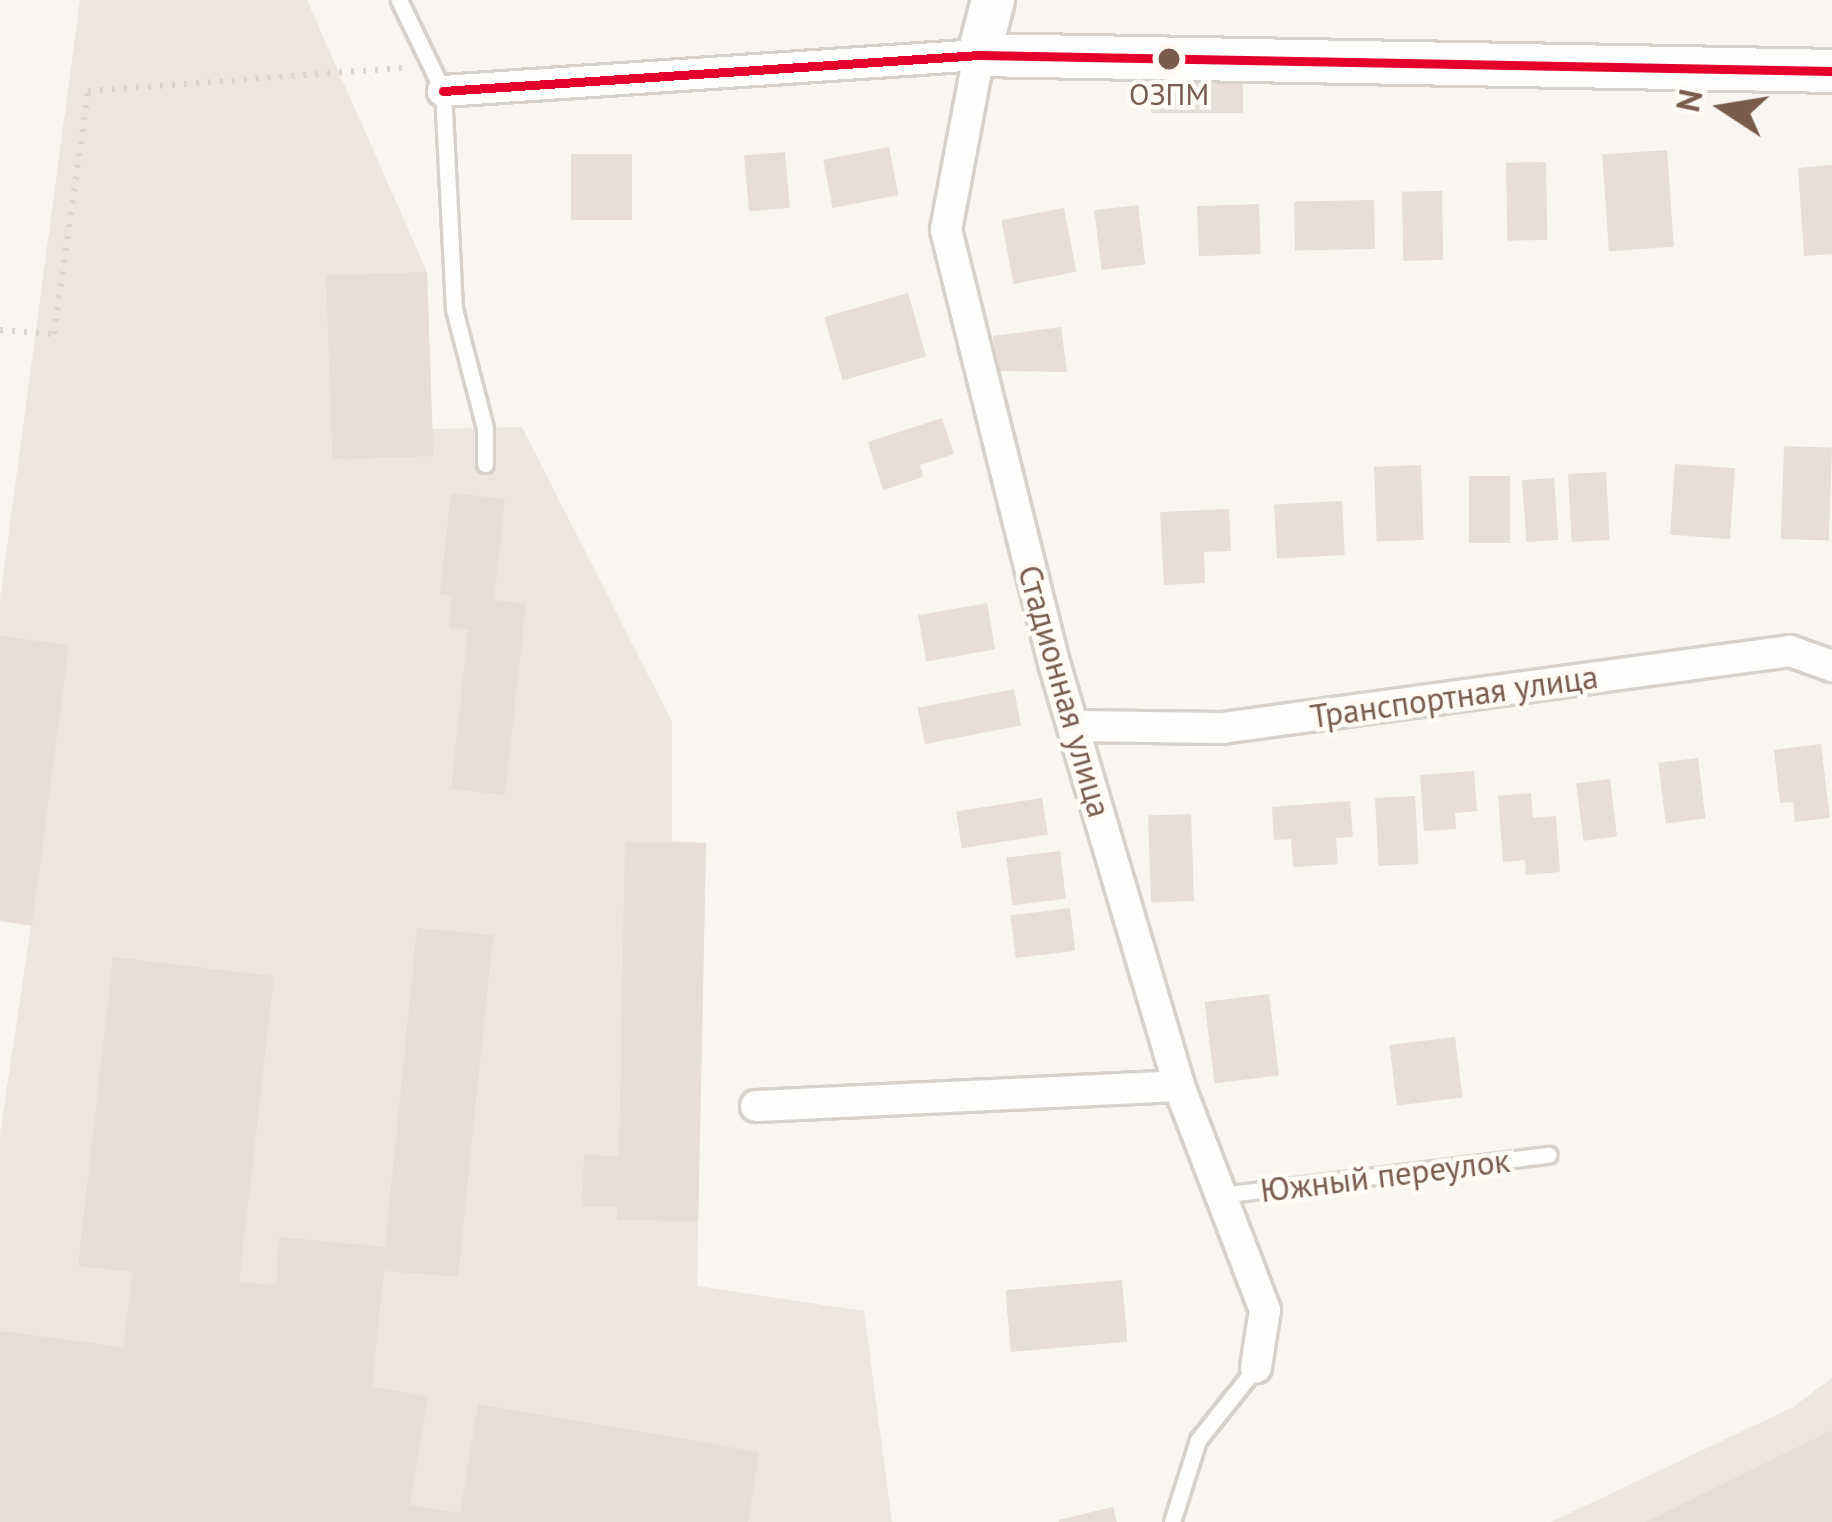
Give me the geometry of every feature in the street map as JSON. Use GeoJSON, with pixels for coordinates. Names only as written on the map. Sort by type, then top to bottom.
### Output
{"type":"FeatureCollection","features":[{"type":"Feature","properties":{"kind":"street","name":"Стадионная улица"},"geometry":{"type":"LineString","coordinates":[[993,0],[946,230],[1072,726],[1179,1086],[1265,1310],[1256,1367]]}},
{"type":"Feature","properties":{"kind":"street"},"geometry":{"type":"LineString","coordinates":[[434,79],[979,55],[1832,71]]}},
{"type":"Feature","properties":{"kind":"street","name":"Транспортная улица"},"geometry":{"type":"LineString","coordinates":[[1072,726],[1222,728],[1790,651],[1832,666]]}},
{"type":"Feature","properties":{"kind":"street"},"geometry":{"type":"LineString","coordinates":[[756,1106],[1179,1086]]}},
{"type":"Feature","properties":{"kind":"lane"},"geometry":{"type":"LineString","coordinates":[[399,0],[434,79],[454,308],[485,428],[484,464]]}},
{"type":"Feature","properties":{"kind":"lane","name":"Южный переулок"},"geometry":{"type":"LineString","coordinates":[[1221,1195],[1549,1155]]}},
{"type":"Feature","properties":{"kind":"lane"},"geometry":{"type":"LineString","coordinates":[[1172,1522],[1198,1440],[1256,1367]]}},
{"type":"Feature","properties":{"kind":"path"},"geometry":{"type":"LineString","coordinates":[[0,330],[54,334],[88,91],[319,73],[434,79]]}},
{"type":"Feature","properties":{"kind":"shaded area"},"geometry":{"type":"Polygon","coordinates":[[[80,0],[307,0],[427,272],[432,429],[522,427],[672,722],[672,841],[706,843],[697,1286],[864,1311],[892,1522],[0,1522],[0,1134],[31,926],[0,921],[0,599],[80,0]]]}},
{"type":"Feature","properties":{"kind":"shaded area"},"geometry":{"type":"Polygon","coordinates":[[[1832,1378],[1832,1522],[1551,1522],[1793,1407],[1832,1378]]]}},
{"type":"Feature","properties":{"kind":"building"},"geometry":{"type":"Polygon","coordinates":[[[1151,73],[1243,73],[1243,113],[1151,113],[1151,73]]]}},
{"type":"Feature","properties":{"kind":"building"},"geometry":{"type":"Polygon","coordinates":[[[889,147],[898,195],[833,208],[823,160],[889,147]]]}},
{"type":"Feature","properties":{"kind":"building"},"geometry":{"type":"Polygon","coordinates":[[[1667,150],[1674,247],[1609,251],[1602,155],[1667,150]]]}},
{"type":"Feature","properties":{"kind":"building"},"geometry":{"type":"Polygon","coordinates":[[[785,152],[790,208],[749,211],[744,156],[785,152]]]}},
{"type":"Feature","properties":{"kind":"building"},"geometry":{"type":"Polygon","coordinates":[[[571,154],[632,154],[632,220],[571,220],[571,154]]]}},
{"type":"Feature","properties":{"kind":"building"},"geometry":{"type":"Polygon","coordinates":[[[1546,162],[1547,240],[1507,241],[1506,163],[1546,162]]]}},
{"type":"Feature","properties":{"kind":"building"},"geometry":{"type":"Polygon","coordinates":[[[1832,165],[1832,254],[1804,256],[1798,168],[1832,165]]]}},
{"type":"Feature","properties":{"kind":"building"},"geometry":{"type":"Polygon","coordinates":[[[1442,191],[1443,260],[1403,261],[1402,192],[1442,191]]]}},
{"type":"Feature","properties":{"kind":"building"},"geometry":{"type":"Polygon","coordinates":[[[1374,200],[1375,249],[1295,250],[1294,201],[1374,200]]]}},
{"type":"Feature","properties":{"kind":"building"},"geometry":{"type":"Polygon","coordinates":[[[1259,204],[1261,254],[1199,256],[1197,206],[1259,204]]]}},
{"type":"Feature","properties":{"kind":"building"},"geometry":{"type":"Polygon","coordinates":[[[1138,205],[1145,265],[1102,270],[1094,210],[1138,205]]]}},
{"type":"Feature","properties":{"kind":"building"},"geometry":{"type":"Polygon","coordinates":[[[1064,208],[1076,272],[1014,284],[1001,220],[1064,208]]]}},
{"type":"Feature","properties":{"kind":"building"},"geometry":{"type":"Polygon","coordinates":[[[427,272],[433,456],[332,459],[326,276],[427,272]]]}},
{"type":"Feature","properties":{"kind":"building"},"geometry":{"type":"Polygon","coordinates":[[[908,293],[926,356],[843,380],[824,317],[908,293]]]}},
{"type":"Feature","properties":{"kind":"building"},"geometry":{"type":"Polygon","coordinates":[[[1061,327],[1067,372],[997,371],[993,336],[1061,327]]]}},
{"type":"Feature","properties":{"kind":"building"},"geometry":{"type":"Polygon","coordinates":[[[942,418],[954,454],[920,465],[923,477],[883,490],[868,442],[942,418]]]}},
{"type":"Feature","properties":{"kind":"building"},"geometry":{"type":"Polygon","coordinates":[[[1784,446],[1832,448],[1829,541],[1781,539],[1784,446]]]}},
{"type":"Feature","properties":{"kind":"building"},"geometry":{"type":"Polygon","coordinates":[[[1675,464],[1735,468],[1730,539],[1670,535],[1675,464]]]}},
{"type":"Feature","properties":{"kind":"building"},"geometry":{"type":"Polygon","coordinates":[[[1421,465],[1424,540],[1377,542],[1374,467],[1421,465]]]}},
{"type":"Feature","properties":{"kind":"building"},"geometry":{"type":"Polygon","coordinates":[[[1606,472],[1610,540],[1572,542],[1568,474],[1606,472]]]}},
{"type":"Feature","properties":{"kind":"building"},"geometry":{"type":"Polygon","coordinates":[[[1469,476],[1510,476],[1510,543],[1469,543],[1469,476]]]}},
{"type":"Feature","properties":{"kind":"building"},"geometry":{"type":"Polygon","coordinates":[[[1554,478],[1558,540],[1526,542],[1522,480],[1554,478]]]}},
{"type":"Feature","properties":{"kind":"building"},"geometry":{"type":"Polygon","coordinates":[[[451,493],[505,499],[494,600],[526,604],[505,795],[451,789],[468,630],[449,628],[452,596],[440,594],[451,493]]]}},
{"type":"Feature","properties":{"kind":"building"},"geometry":{"type":"Polygon","coordinates":[[[1342,501],[1345,555],[1277,558],[1274,505],[1342,501]]]}},
{"type":"Feature","properties":{"kind":"building"},"geometry":{"type":"Polygon","coordinates":[[[1229,509],[1231,551],[1204,552],[1205,583],[1164,585],[1160,512],[1229,509]]]}},
{"type":"Feature","properties":{"kind":"building"},"geometry":{"type":"Polygon","coordinates":[[[987,603],[995,649],[926,661],[918,615],[987,603]]]}},
{"type":"Feature","properties":{"kind":"building"},"geometry":{"type":"Polygon","coordinates":[[[0,636],[69,645],[32,925],[0,921],[0,636]]]}},
{"type":"Feature","properties":{"kind":"building"},"geometry":{"type":"Polygon","coordinates":[[[1014,689],[1021,725],[925,744],[918,708],[1014,689]]]}},
{"type":"Feature","properties":{"kind":"building"},"geometry":{"type":"Polygon","coordinates":[[[1821,744],[1830,818],[1795,822],[1793,802],[1780,803],[1774,750],[1821,744]]]}},
{"type":"Feature","properties":{"kind":"building"},"geometry":{"type":"Polygon","coordinates":[[[1698,758],[1705,819],[1666,823],[1658,763],[1698,758]]]}},
{"type":"Feature","properties":{"kind":"building"},"geometry":{"type":"Polygon","coordinates":[[[1474,771],[1477,811],[1455,813],[1456,829],[1424,831],[1420,775],[1474,771]]]}},
{"type":"Feature","properties":{"kind":"building"},"geometry":{"type":"Polygon","coordinates":[[[1610,779],[1617,837],[1583,841],[1576,783],[1610,779]]]}},
{"type":"Feature","properties":{"kind":"building"},"geometry":{"type":"Polygon","coordinates":[[[1531,793],[1533,818],[1556,816],[1560,872],[1526,875],[1525,860],[1503,862],[1498,796],[1531,793]]]}},
{"type":"Feature","properties":{"kind":"building"},"geometry":{"type":"Polygon","coordinates":[[[1415,796],[1419,864],[1379,866],[1375,798],[1415,796]]]}},
{"type":"Feature","properties":{"kind":"building"},"geometry":{"type":"Polygon","coordinates":[[[1042,798],[1048,835],[962,848],[956,812],[1042,798]]]}},
{"type":"Feature","properties":{"kind":"building"},"geometry":{"type":"Polygon","coordinates":[[[1350,801],[1353,837],[1336,838],[1338,864],[1293,867],[1291,839],[1274,840],[1272,807],[1350,801]]]}},
{"type":"Feature","properties":{"kind":"building"},"geometry":{"type":"Polygon","coordinates":[[[1191,814],[1194,901],[1151,902],[1148,816],[1191,814]]]}},
{"type":"Feature","properties":{"kind":"building"},"geometry":{"type":"Polygon","coordinates":[[[625,842],[706,843],[698,1221],[617,1220],[617,1207],[582,1206],[584,1155],[619,1156],[625,842]]]}},
{"type":"Feature","properties":{"kind":"building"},"geometry":{"type":"Polygon","coordinates":[[[1060,851],[1066,899],[1012,905],[1006,858],[1060,851]]]}},
{"type":"Feature","properties":{"kind":"building"},"geometry":{"type":"Polygon","coordinates":[[[1070,908],[1075,951],[1016,958],[1010,915],[1070,908]]]}},
{"type":"Feature","properties":{"kind":"building"},"geometry":{"type":"Polygon","coordinates":[[[417,928],[493,935],[458,1277],[384,1271],[372,1386],[428,1397],[410,1505],[460,1513],[478,1404],[759,1452],[748,1522],[0,1522],[0,1331],[123,1347],[133,1272],[78,1266],[113,957],[274,976],[239,1282],[276,1286],[279,1237],[385,1247],[417,928]]]}},
{"type":"Feature","properties":{"kind":"building"},"geometry":{"type":"Polygon","coordinates":[[[1269,994],[1279,1075],[1214,1083],[1204,1002],[1269,994]]]}},
{"type":"Feature","properties":{"kind":"building"},"geometry":{"type":"Polygon","coordinates":[[[1455,1037],[1462,1098],[1397,1106],[1389,1045],[1455,1037]]]}},
{"type":"Feature","properties":{"kind":"building"},"geometry":{"type":"Polygon","coordinates":[[[1122,1280],[1127,1342],[1011,1352],[1005,1290],[1122,1280]]]}},
{"type":"Feature","properties":{"kind":"building"},"geometry":{"type":"Polygon","coordinates":[[[1832,1430],[1832,1522],[1646,1522],[1832,1430]]]}},
{"type":"Feature","properties":{"kind":"building"},"geometry":{"type":"Polygon","coordinates":[[[1113,1507],[1117,1522],[1058,1520],[1113,1507]]]}},
{"type":"Feature","properties":{"kind":"transit line"},"geometry":{"type":"LineString","coordinates":[[443,91],[979,55],[1832,71]]}},
{"type":"Feature","properties":{"kind":"place","name":"ОЗПМ"},"geometry":{"type":"Point","coordinates":[1169,59]}}]}
